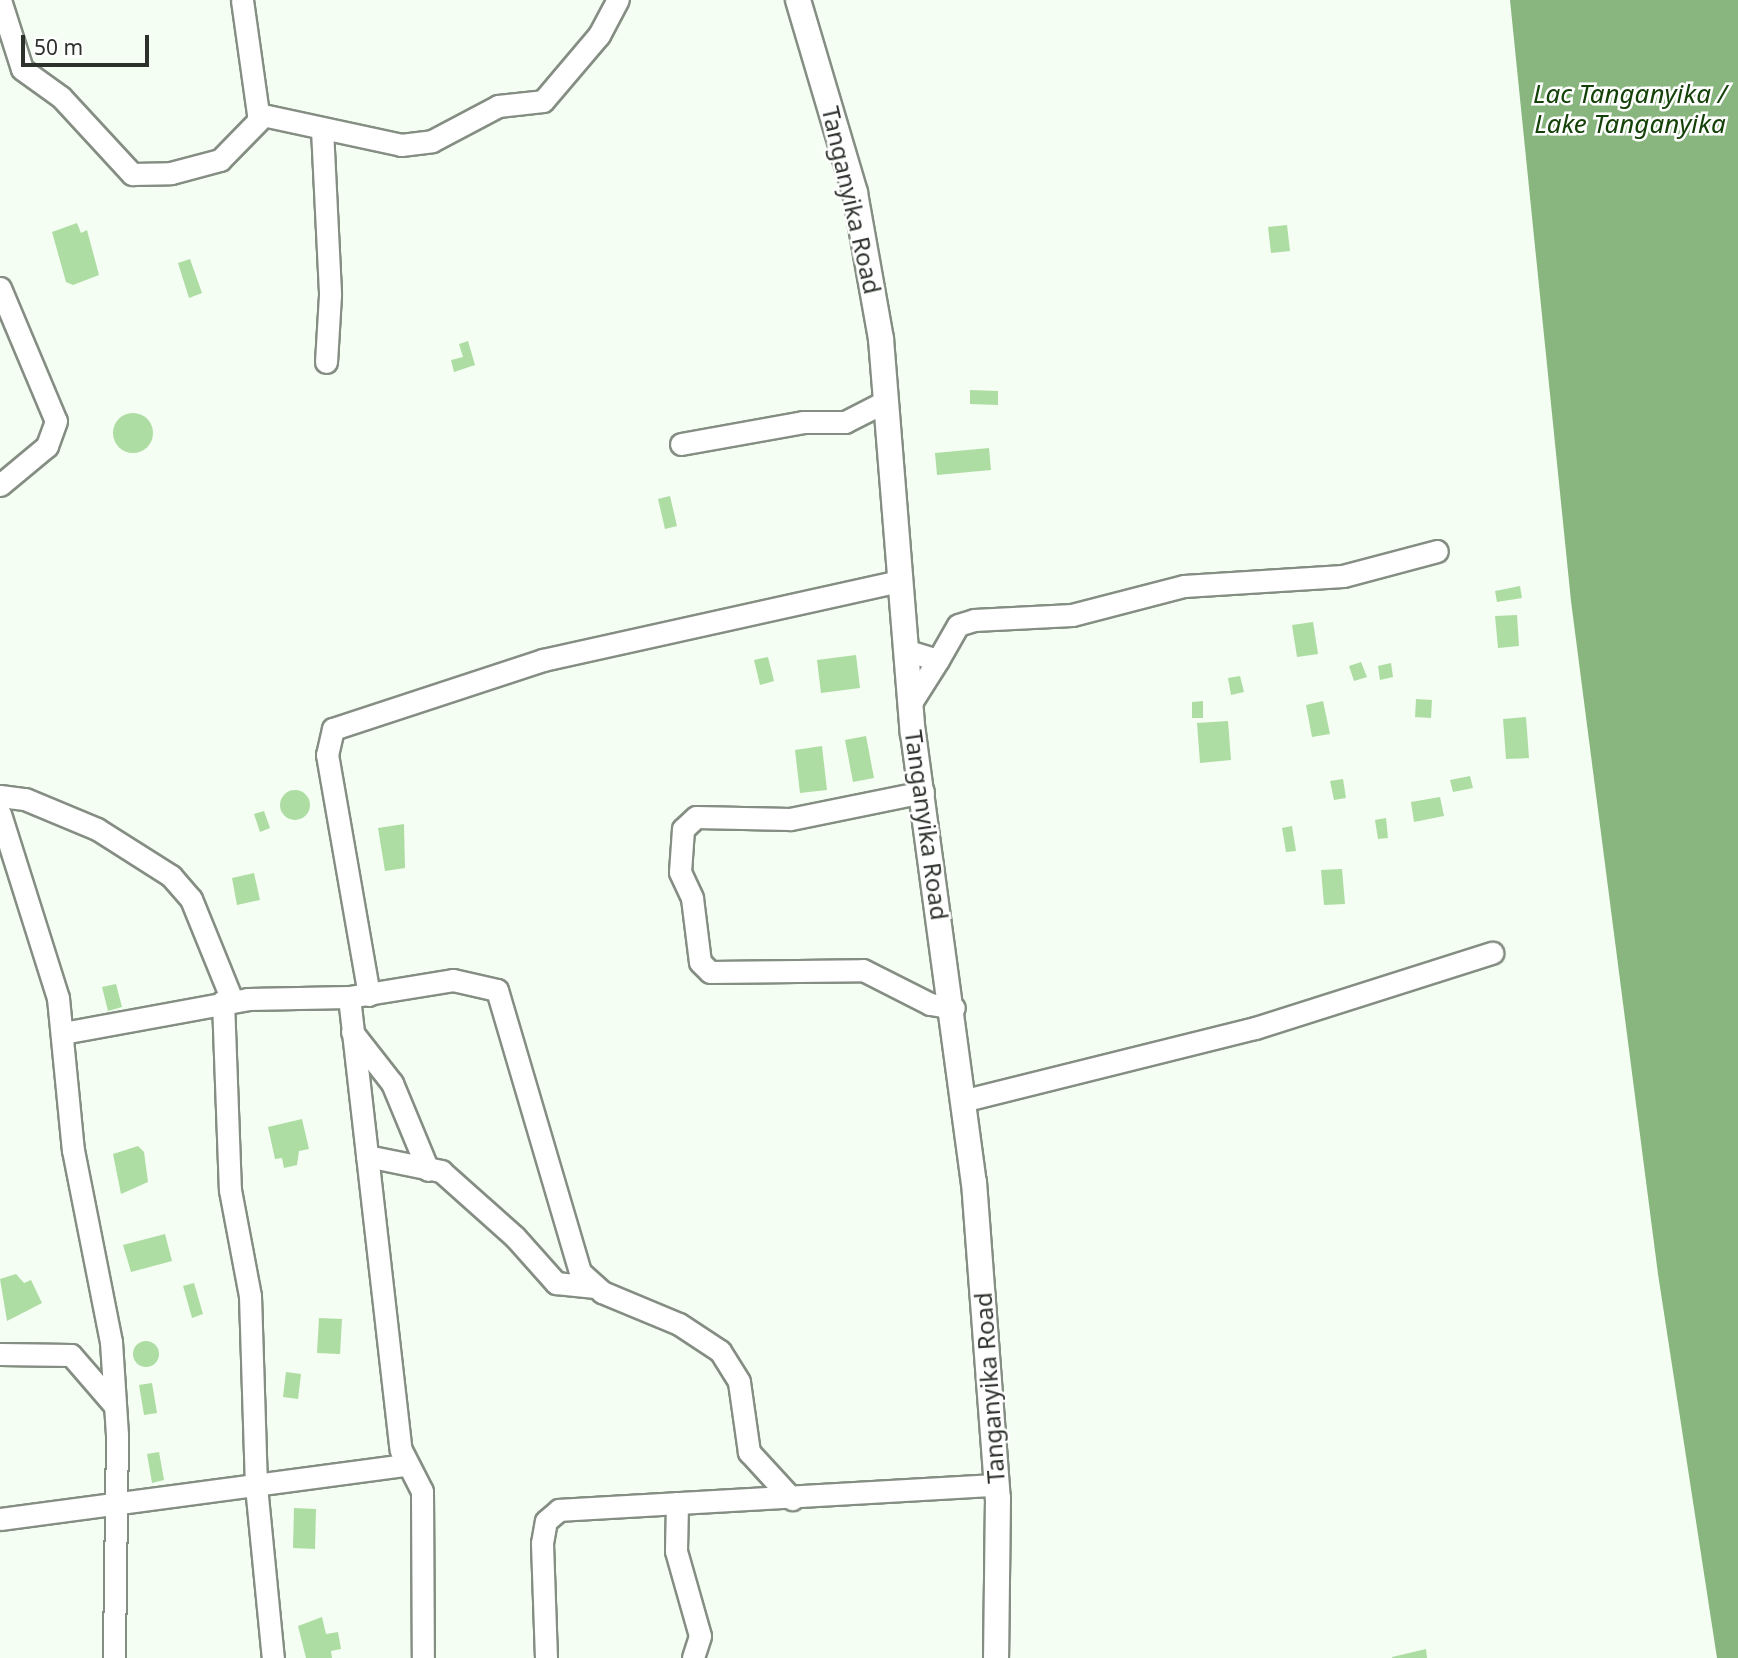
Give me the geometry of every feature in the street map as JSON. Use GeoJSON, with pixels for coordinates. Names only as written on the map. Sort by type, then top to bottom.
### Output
{"type":"FeatureCollection","features":[{"type":"Feature","properties":{"kind":"street"},"geometry":{"type":"LineString","coordinates":[[0,0],[22,69],[61,97],[132,174],[171,173],[220,160],[262,117]]}},
{"type":"Feature","properties":{"kind":"street"},"geometry":{"type":"LineString","coordinates":[[242,0],[254,105],[262,117],[370,143],[413,145],[498,106],[540,102],[594,42],[618,0]]}},
{"type":"Feature","properties":{"kind":"street","name":"Tanganyika Road"},"geometry":{"type":"LineString","coordinates":[[799,0],[873,271],[912,701],[966,1100],[997,1485],[996,1658]]}},
{"type":"Feature","properties":{"kind":"street"},"geometry":{"type":"LineString","coordinates":[[322,130],[330,295],[326,362]]}},
{"type":"Feature","properties":{"kind":"street"},"geometry":{"type":"LineString","coordinates":[[0,288],[56,421],[47,446],[0,485]]}},
{"type":"Feature","properties":{"kind":"street"},"geometry":{"type":"LineString","coordinates":[[681,444],[803,422],[845,422],[886,401]]}},
{"type":"Feature","properties":{"kind":"street"},"geometry":{"type":"LineString","coordinates":[[912,701],[958,625],[974,620],[1072,615],[1197,584],[1343,576],[1437,551]]}},
{"type":"Feature","properties":{"kind":"street"},"geometry":{"type":"LineString","coordinates":[[423,1658],[422,1491],[404,1465],[352,1032],[359,996],[327,755],[333,729],[543,660],[900,580]]}},
{"type":"Feature","properties":{"kind":"street"},"geometry":{"type":"LineString","coordinates":[[908,651],[938,660]]}},
{"type":"Feature","properties":{"kind":"street"},"geometry":{"type":"LineString","coordinates":[[923,792],[790,819],[696,817],[683,829],[680,872],[692,898],[700,962],[710,972],[863,970],[930,1004],[954,1008]]}},
{"type":"Feature","properties":{"kind":"street"},"geometry":{"type":"LineString","coordinates":[[0,796],[25,799],[97,829],[171,876],[191,899],[227,1001],[230,1190],[252,1325],[256,1486],[273,1658]]}},
{"type":"Feature","properties":{"kind":"street"},"geometry":{"type":"LineString","coordinates":[[0,814],[50,967],[63,1033],[73,1150],[108,1324],[116,1406],[114,1658]]}},
{"type":"Feature","properties":{"kind":"street"},"geometry":{"type":"LineString","coordinates":[[966,1100],[1255,1028],[1492,953]]}},
{"type":"Feature","properties":{"kind":"street"},"geometry":{"type":"LineString","coordinates":[[63,1033],[227,1001],[359,996],[453,980],[501,994],[561,1215],[580,1272],[593,1287]]}},
{"type":"Feature","properties":{"kind":"street"},"geometry":{"type":"LineString","coordinates":[[352,1032],[392,1083],[428,1170]]}},
{"type":"Feature","properties":{"kind":"street"},"geometry":{"type":"LineString","coordinates":[[367,1156],[428,1170],[461,1184],[556,1283],[593,1287],[679,1324],[720,1351],[739,1382],[750,1452],[792,1499]]}},
{"type":"Feature","properties":{"kind":"street"},"geometry":{"type":"LineString","coordinates":[[0,1354],[71,1355],[116,1406]]}},
{"type":"Feature","properties":{"kind":"street"},"geometry":{"type":"LineString","coordinates":[[0,1520],[115,1507],[404,1465]]}},
{"type":"Feature","properties":{"kind":"street"},"geometry":{"type":"LineString","coordinates":[[546,1658],[542,1543],[550,1515],[573,1507],[792,1499],[997,1485]]}},
{"type":"Feature","properties":{"kind":"street"},"geometry":{"type":"LineString","coordinates":[[677,1503],[676,1551],[700,1636],[693,1658]]}},
{"type":"Feature","properties":{"kind":"water","name":"Lac Tanganyika / Lake Tanganyika"},"geometry":{"type":"Polygon","coordinates":[[[1510,0],[1738,0],[1738,1658],[1717,1658],[1658,1274],[1571,601],[1510,0]]]}},
{"type":"Feature","properties":{"kind":"building"},"geometry":{"type":"Polygon","coordinates":[[[77,223],[81,233],[87,230],[99,275],[73,285],[66,282],[52,232],[77,223]]]}},
{"type":"Feature","properties":{"kind":"building"},"geometry":{"type":"Polygon","coordinates":[[[1287,225],[1290,251],[1271,253],[1268,227],[1287,225]]]}},
{"type":"Feature","properties":{"kind":"building"},"geometry":{"type":"Polygon","coordinates":[[[190,259],[202,293],[189,298],[178,263],[190,259]]]}},
{"type":"Feature","properties":{"kind":"building"},"geometry":{"type":"Polygon","coordinates":[[[468,341],[475,365],[454,372],[451,360],[463,357],[459,344],[468,341]]]}},
{"type":"Feature","properties":{"kind":"building"},"geometry":{"type":"Polygon","coordinates":[[[970,390],[998,391],[998,405],[970,404],[970,390]]]}},
{"type":"Feature","properties":{"kind":"building"},"geometry":{"type":"Polygon","coordinates":[[[133,413],[141,414],[147,419],[152,425],[152,441],[147,447],[141,452],[133,453],[125,452],[119,447],[114,441],[113,433],[114,425],[119,419],[125,414],[133,413]]]}},
{"type":"Feature","properties":{"kind":"building"},"geometry":{"type":"Polygon","coordinates":[[[989,448],[991,470],[937,475],[935,453],[989,448]]]}},
{"type":"Feature","properties":{"kind":"building"},"geometry":{"type":"Polygon","coordinates":[[[670,496],[677,526],[665,529],[658,499],[670,496]]]}},
{"type":"Feature","properties":{"kind":"building"},"geometry":{"type":"Polygon","coordinates":[[[1520,586],[1522,598],[1497,602],[1495,591],[1520,586]]]}},
{"type":"Feature","properties":{"kind":"building"},"geometry":{"type":"Polygon","coordinates":[[[1517,615],[1519,646],[1498,648],[1495,616],[1517,615]]]}},
{"type":"Feature","properties":{"kind":"building"},"geometry":{"type":"Polygon","coordinates":[[[1313,622],[1318,654],[1297,657],[1292,625],[1313,622]]]}},
{"type":"Feature","properties":{"kind":"building"},"geometry":{"type":"Polygon","coordinates":[[[856,655],[860,688],[821,693],[817,660],[856,655]]]}},
{"type":"Feature","properties":{"kind":"building"},"geometry":{"type":"Polygon","coordinates":[[[768,657],[774,681],[760,685],[754,660],[768,657]]]}},
{"type":"Feature","properties":{"kind":"building"},"geometry":{"type":"Polygon","coordinates":[[[1361,662],[1367,677],[1354,681],[1349,666],[1361,662]]]}},
{"type":"Feature","properties":{"kind":"building"},"geometry":{"type":"Polygon","coordinates":[[[1391,663],[1393,677],[1380,680],[1378,666],[1391,663]]]}},
{"type":"Feature","properties":{"kind":"building"},"geometry":{"type":"Polygon","coordinates":[[[1240,676],[1244,692],[1231,695],[1228,678],[1240,676]]]}},
{"type":"Feature","properties":{"kind":"building"},"geometry":{"type":"Polygon","coordinates":[[[1416,699],[1432,700],[1431,718],[1415,717],[1416,699]]]}},
{"type":"Feature","properties":{"kind":"building"},"geometry":{"type":"Polygon","coordinates":[[[1203,701],[1203,718],[1192,718],[1192,702],[1203,701]]]}},
{"type":"Feature","properties":{"kind":"building"},"geometry":{"type":"Polygon","coordinates":[[[1323,701],[1330,734],[1312,737],[1306,705],[1323,701]]]}},
{"type":"Feature","properties":{"kind":"building"},"geometry":{"type":"Polygon","coordinates":[[[1526,717],[1529,758],[1506,759],[1503,719],[1526,717]]]}},
{"type":"Feature","properties":{"kind":"building"},"geometry":{"type":"Polygon","coordinates":[[[1228,721],[1231,760],[1200,763],[1197,723],[1228,721]]]}},
{"type":"Feature","properties":{"kind":"building"},"geometry":{"type":"Polygon","coordinates":[[[866,736],[874,778],[853,782],[845,740],[866,736]]]}},
{"type":"Feature","properties":{"kind":"building"},"geometry":{"type":"Polygon","coordinates":[[[822,746],[827,790],[800,793],[795,750],[822,746]]]}},
{"type":"Feature","properties":{"kind":"building"},"geometry":{"type":"Polygon","coordinates":[[[1470,776],[1473,788],[1453,792],[1450,780],[1470,776]]]}},
{"type":"Feature","properties":{"kind":"building"},"geometry":{"type":"Polygon","coordinates":[[[1343,779],[1346,798],[1334,800],[1330,781],[1343,779]]]}},
{"type":"Feature","properties":{"kind":"building"},"geometry":{"type":"Polygon","coordinates":[[[295,790],[306,794],[310,805],[306,816],[295,820],[284,816],[280,805],[284,794],[295,790]]]}},
{"type":"Feature","properties":{"kind":"building"},"geometry":{"type":"Polygon","coordinates":[[[1440,797],[1444,816],[1414,822],[1411,802],[1440,797]]]}},
{"type":"Feature","properties":{"kind":"building"},"geometry":{"type":"Polygon","coordinates":[[[264,811],[270,828],[260,832],[254,814],[264,811]]]}},
{"type":"Feature","properties":{"kind":"building"},"geometry":{"type":"Polygon","coordinates":[[[1386,818],[1388,838],[1378,839],[1375,820],[1386,818]]]}},
{"type":"Feature","properties":{"kind":"building"},"geometry":{"type":"Polygon","coordinates":[[[404,824],[405,868],[385,871],[378,828],[404,824]]]}},
{"type":"Feature","properties":{"kind":"building"},"geometry":{"type":"Polygon","coordinates":[[[1292,826],[1296,851],[1286,852],[1282,828],[1292,826]]]}},
{"type":"Feature","properties":{"kind":"building"},"geometry":{"type":"Polygon","coordinates":[[[1342,869],[1345,904],[1324,905],[1321,870],[1342,869]]]}},
{"type":"Feature","properties":{"kind":"building"},"geometry":{"type":"Polygon","coordinates":[[[254,873],[260,900],[237,905],[232,878],[254,873]]]}},
{"type":"Feature","properties":{"kind":"building"},"geometry":{"type":"Polygon","coordinates":[[[116,984],[122,1007],[108,1011],[102,987],[116,984]]]}},
{"type":"Feature","properties":{"kind":"building"},"geometry":{"type":"Polygon","coordinates":[[[302,1119],[309,1149],[299,1151],[297,1165],[284,1168],[282,1158],[275,1159],[268,1127],[302,1119]]]}},
{"type":"Feature","properties":{"kind":"building"},"geometry":{"type":"Polygon","coordinates":[[[138,1146],[144,1152],[148,1182],[121,1194],[113,1154],[138,1146]]]}},
{"type":"Feature","properties":{"kind":"building"},"geometry":{"type":"Polygon","coordinates":[[[165,1234],[172,1261],[131,1272],[123,1245],[165,1234]]]}},
{"type":"Feature","properties":{"kind":"building"},"geometry":{"type":"Polygon","coordinates":[[[16,1274],[24,1283],[31,1280],[42,1303],[7,1321],[0,1279],[16,1274]]]}},
{"type":"Feature","properties":{"kind":"building"},"geometry":{"type":"Polygon","coordinates":[[[194,1283],[203,1314],[192,1318],[183,1286],[194,1283]]]}},
{"type":"Feature","properties":{"kind":"building"},"geometry":{"type":"Polygon","coordinates":[[[319,1318],[342,1319],[340,1354],[317,1353],[319,1318]]]}},
{"type":"Feature","properties":{"kind":"building"},"geometry":{"type":"Polygon","coordinates":[[[146,1341],[155,1345],[159,1354],[155,1363],[146,1367],[137,1363],[133,1354],[137,1345],[146,1341]]]}},
{"type":"Feature","properties":{"kind":"building"},"geometry":{"type":"Polygon","coordinates":[[[286,1372],[301,1374],[298,1399],[283,1397],[286,1372]]]}},
{"type":"Feature","properties":{"kind":"building"},"geometry":{"type":"Polygon","coordinates":[[[152,1383],[157,1413],[144,1415],[139,1385],[152,1383]]]}},
{"type":"Feature","properties":{"kind":"building"},"geometry":{"type":"Polygon","coordinates":[[[159,1452],[164,1480],[152,1483],[147,1454],[159,1452]]]}},
{"type":"Feature","properties":{"kind":"building"},"geometry":{"type":"Polygon","coordinates":[[[294,1508],[316,1509],[315,1549],[293,1548],[294,1508]]]}},
{"type":"Feature","properties":{"kind":"building"},"geometry":{"type":"Polygon","coordinates":[[[322,1617],[326,1634],[338,1632],[341,1649],[331,1651],[332,1658],[306,1658],[298,1626],[322,1617]]]}},
{"type":"Feature","properties":{"kind":"building"},"geometry":{"type":"Polygon","coordinates":[[[1426,1649],[1427,1658],[1392,1658],[1392,1657],[1426,1649]]]}}]}
